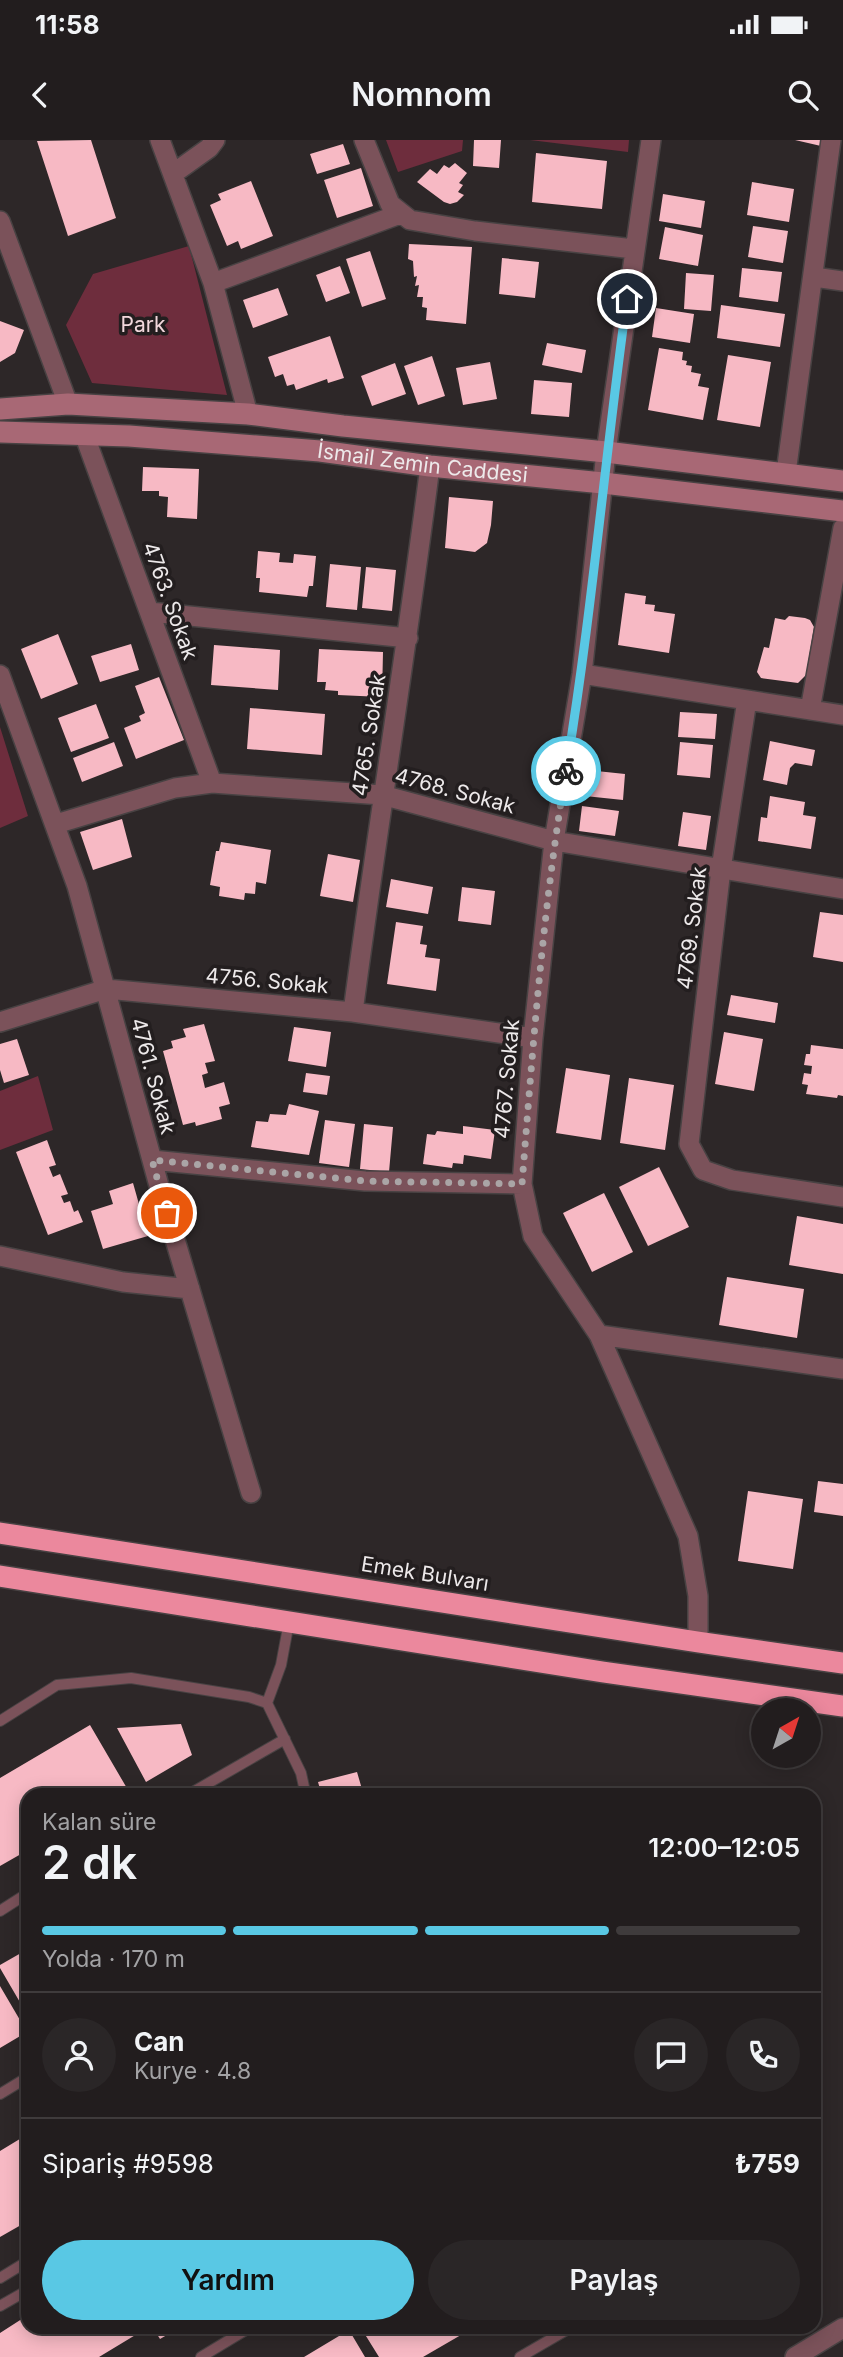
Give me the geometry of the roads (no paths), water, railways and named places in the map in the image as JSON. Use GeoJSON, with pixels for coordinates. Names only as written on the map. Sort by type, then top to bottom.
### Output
{"type":"FeatureCollection","features":[{"type":"Feature","properties":{"kind":"highway","name":"Emek Bulvarı"},"geometry":{"type":"LineString","coordinates":[[0,1533],[698,1642],[843,1662]]}},
{"type":"Feature","properties":{"kind":"highway"},"geometry":{"type":"LineString","coordinates":[[0,1576],[603,1672],[843,1706]]}},
{"type":"Feature","properties":{"kind":"main road","name":"İsmail Zemin Caddesi"},"geometry":{"type":"LineString","coordinates":[[4,407],[68,404],[248,414],[606,452],[843,481]]}},
{"type":"Feature","properties":{"kind":"main road","name":"İsmail Zemin Caddesi"},"geometry":{"type":"LineString","coordinates":[[0,432],[84,434],[320,450],[430,466],[843,511]]}},
{"type":"Feature","properties":{"kind":"street"},"geometry":{"type":"LineString","coordinates":[[160,140],[213,282],[248,414]]}},
{"type":"Feature","properties":{"kind":"street"},"geometry":{"type":"LineString","coordinates":[[174,173],[209,148],[215,140]]}},
{"type":"Feature","properties":{"kind":"street"},"geometry":{"type":"LineString","coordinates":[[364,140],[390,204],[410,220],[475,231],[634,249]]}},
{"type":"Feature","properties":{"kind":"street","name":"4767. Sokak"},"geometry":{"type":"LineString","coordinates":[[651,140],[606,452],[582,674],[554,841],[533,1038],[522,1184],[533,1236],[599,1335],[688,1536],[698,1596],[698,1642]]}},
{"type":"Feature","properties":{"kind":"street"},"geometry":{"type":"LineString","coordinates":[[786,473],[831,140]]}},
{"type":"Feature","properties":{"kind":"street"},"geometry":{"type":"LineString","coordinates":[[213,282],[400,214]]}},
{"type":"Feature","properties":{"kind":"street"},"geometry":{"type":"LineString","coordinates":[[0,221],[68,404]]}},
{"type":"Feature","properties":{"kind":"street"},"geometry":{"type":"LineString","coordinates":[[814,277],[843,281]]}},
{"type":"Feature","properties":{"kind":"street","name":"4763. Sokak"},"geometry":{"type":"LineString","coordinates":[[84,434],[212,783]]}},
{"type":"Feature","properties":{"kind":"street","name":"4765. Sokak"},"geometry":{"type":"LineString","coordinates":[[353,1012],[382,795],[408,638],[430,466]]}},
{"type":"Feature","properties":{"kind":"street"},"geometry":{"type":"LineString","coordinates":[[810,710],[843,528]]}},
{"type":"Feature","properties":{"kind":"street"},"geometry":{"type":"LineString","coordinates":[[150,612],[408,638]]}},
{"type":"Feature","properties":{"kind":"street"},"geometry":{"type":"LineString","coordinates":[[582,674],[843,715]]}},
{"type":"Feature","properties":{"kind":"street","name":"4761. Sokak"},"geometry":{"type":"LineString","coordinates":[[0,675],[77,886],[152,1160],[251,1493]]}},
{"type":"Feature","properties":{"kind":"street","name":"4769. Sokak"},"geometry":{"type":"LineString","coordinates":[[747,700],[721,869],[689,1144],[703,1170],[732,1180],[843,1198]]}},
{"type":"Feature","properties":{"kind":"street","name":"4768. Sokak"},"geometry":{"type":"LineString","coordinates":[[56,824],[175,788],[212,783],[382,795],[554,841],[843,889]]}},
{"type":"Feature","properties":{"kind":"street","name":"4756. Sokak"},"geometry":{"type":"LineString","coordinates":[[0,1022],[106,989],[353,1012],[533,1038]]}},
{"type":"Feature","properties":{"kind":"street"},"geometry":{"type":"LineString","coordinates":[[152,1160],[365,1181],[522,1184]]}},
{"type":"Feature","properties":{"kind":"street"},"geometry":{"type":"LineString","coordinates":[[0,1256],[123,1283],[190,1289]]}},
{"type":"Feature","properties":{"kind":"street"},"geometry":{"type":"LineString","coordinates":[[599,1335],[843,1369]]}},
{"type":"Feature","properties":{"kind":"street"},"geometry":{"type":"LineString","coordinates":[[795,2357],[843,2328]]}},
{"type":"Feature","properties":{"kind":"lane"},"geometry":{"type":"LineString","coordinates":[[267,1703],[281,1665],[289,1622]]}},
{"type":"Feature","properties":{"kind":"lane"},"geometry":{"type":"LineString","coordinates":[[0,1721],[57,1685],[131,1678],[249,1697],[267,1703],[301,1773],[304,1788]]}},
{"type":"Feature","properties":{"kind":"lane"},"geometry":{"type":"LineString","coordinates":[[200,1788],[285,1739]]}},
{"type":"Feature","properties":{"kind":"lane"},"geometry":{"type":"LineString","coordinates":[[0,1911],[21,1898]]}},
{"type":"Feature","properties":{"kind":"lane"},"geometry":{"type":"LineString","coordinates":[[0,2094],[21,2081]]}},
{"type":"Feature","properties":{"kind":"lane"},"geometry":{"type":"LineString","coordinates":[[0,2278],[21,2265]]}},
{"type":"Feature","properties":{"kind":"lane"},"geometry":{"type":"LineString","coordinates":[[0,2306],[21,2294]]}},
{"type":"Feature","properties":{"kind":"lane"},"geometry":{"type":"LineString","coordinates":[[201,2357],[239,2334]]}},
{"type":"Feature","properties":{"kind":"lane"},"geometry":{"type":"LineString","coordinates":[[520,2357],[560,2334]]}},
{"type":"Feature","properties":{"kind":"park label","name":"Park"},"geometry":{"type":"Point","coordinates":[143,325]}}]}
